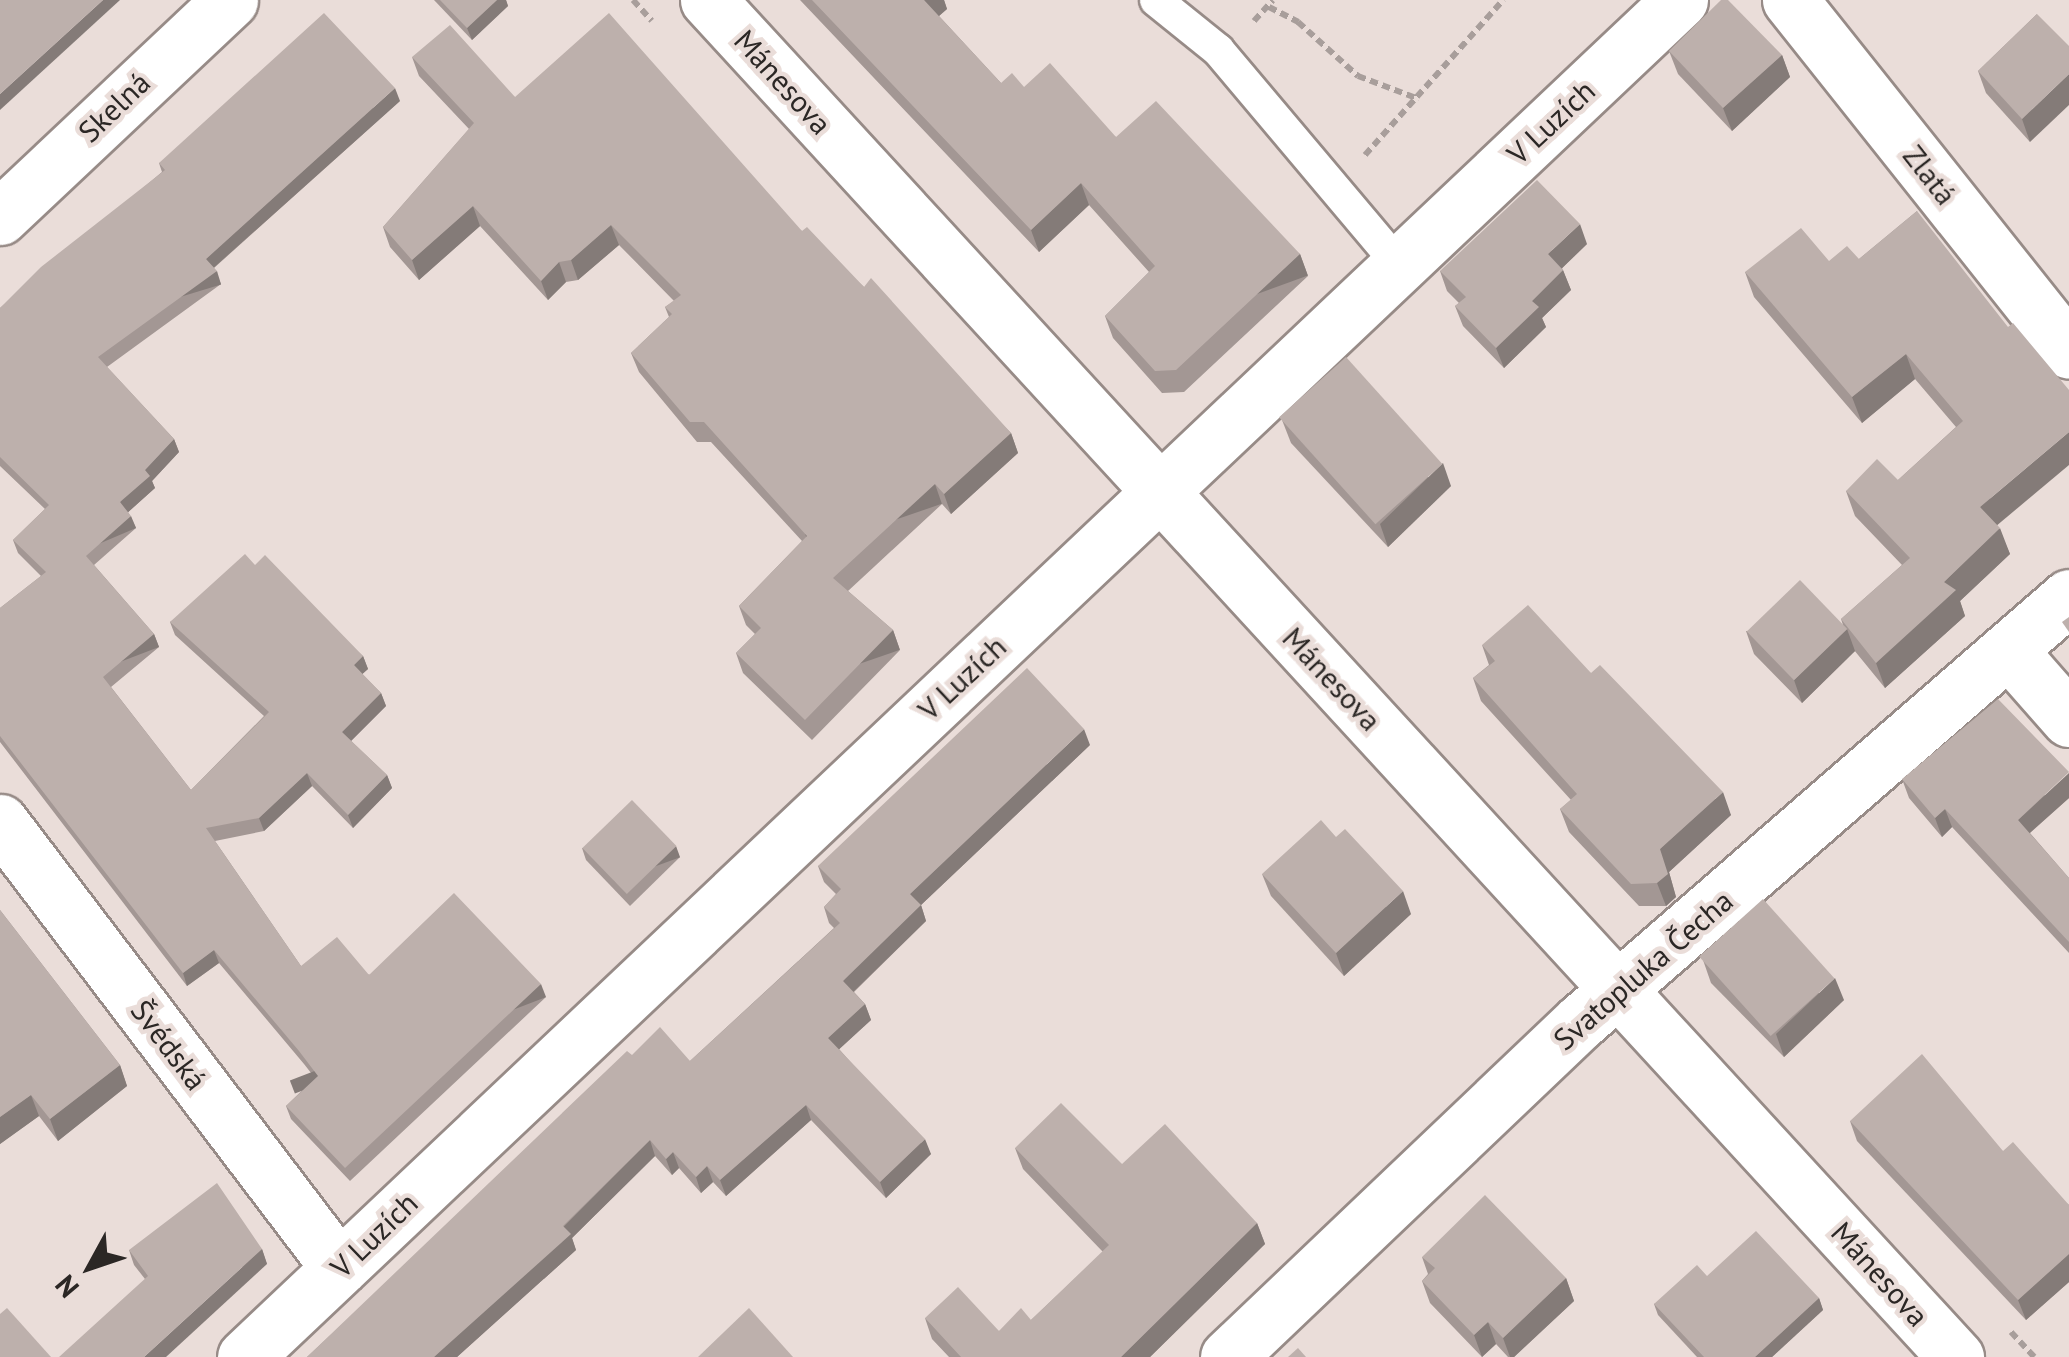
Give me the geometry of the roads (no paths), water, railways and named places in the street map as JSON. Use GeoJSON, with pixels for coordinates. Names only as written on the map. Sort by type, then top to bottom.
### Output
{"type":"FeatureCollection","features":[{"type":"Feature","properties":{"kind":"street","name":"Skelná"},"geometry":{"type":"LineString","coordinates":[[0,216],[230,0]]}},
{"type":"Feature","properties":{"kind":"street","name":"Mánesova"},"geometry":{"type":"LineString","coordinates":[[708,0],[1956,1357]]}},
{"type":"Feature","properties":{"kind":"street","name":"V Luzích"},"geometry":{"type":"LineString","coordinates":[[245,1357],[1680,0]]}},
{"type":"Feature","properties":{"kind":"street","name":"Zlatá"},"geometry":{"type":"LineString","coordinates":[[1790,0],[2069,350]]}},
{"type":"Feature","properties":{"kind":"street","name":"Svatopluka Čecha"},"geometry":{"type":"LineString","coordinates":[[1228,1357],[1620,988],[2012,653],[2069,597]]}},
{"type":"Feature","properties":{"kind":"street"},"geometry":{"type":"LineString","coordinates":[[2012,653],[2069,719]]}},
{"type":"Feature","properties":{"kind":"street","name":"Švédská"},"geometry":{"type":"LineString","coordinates":[[0,822],[339,1268]]}},
{"type":"Feature","properties":{"kind":"lane"},"geometry":{"type":"LineString","coordinates":[[1156,0],[1218,50],[1399,265]]}}]}
